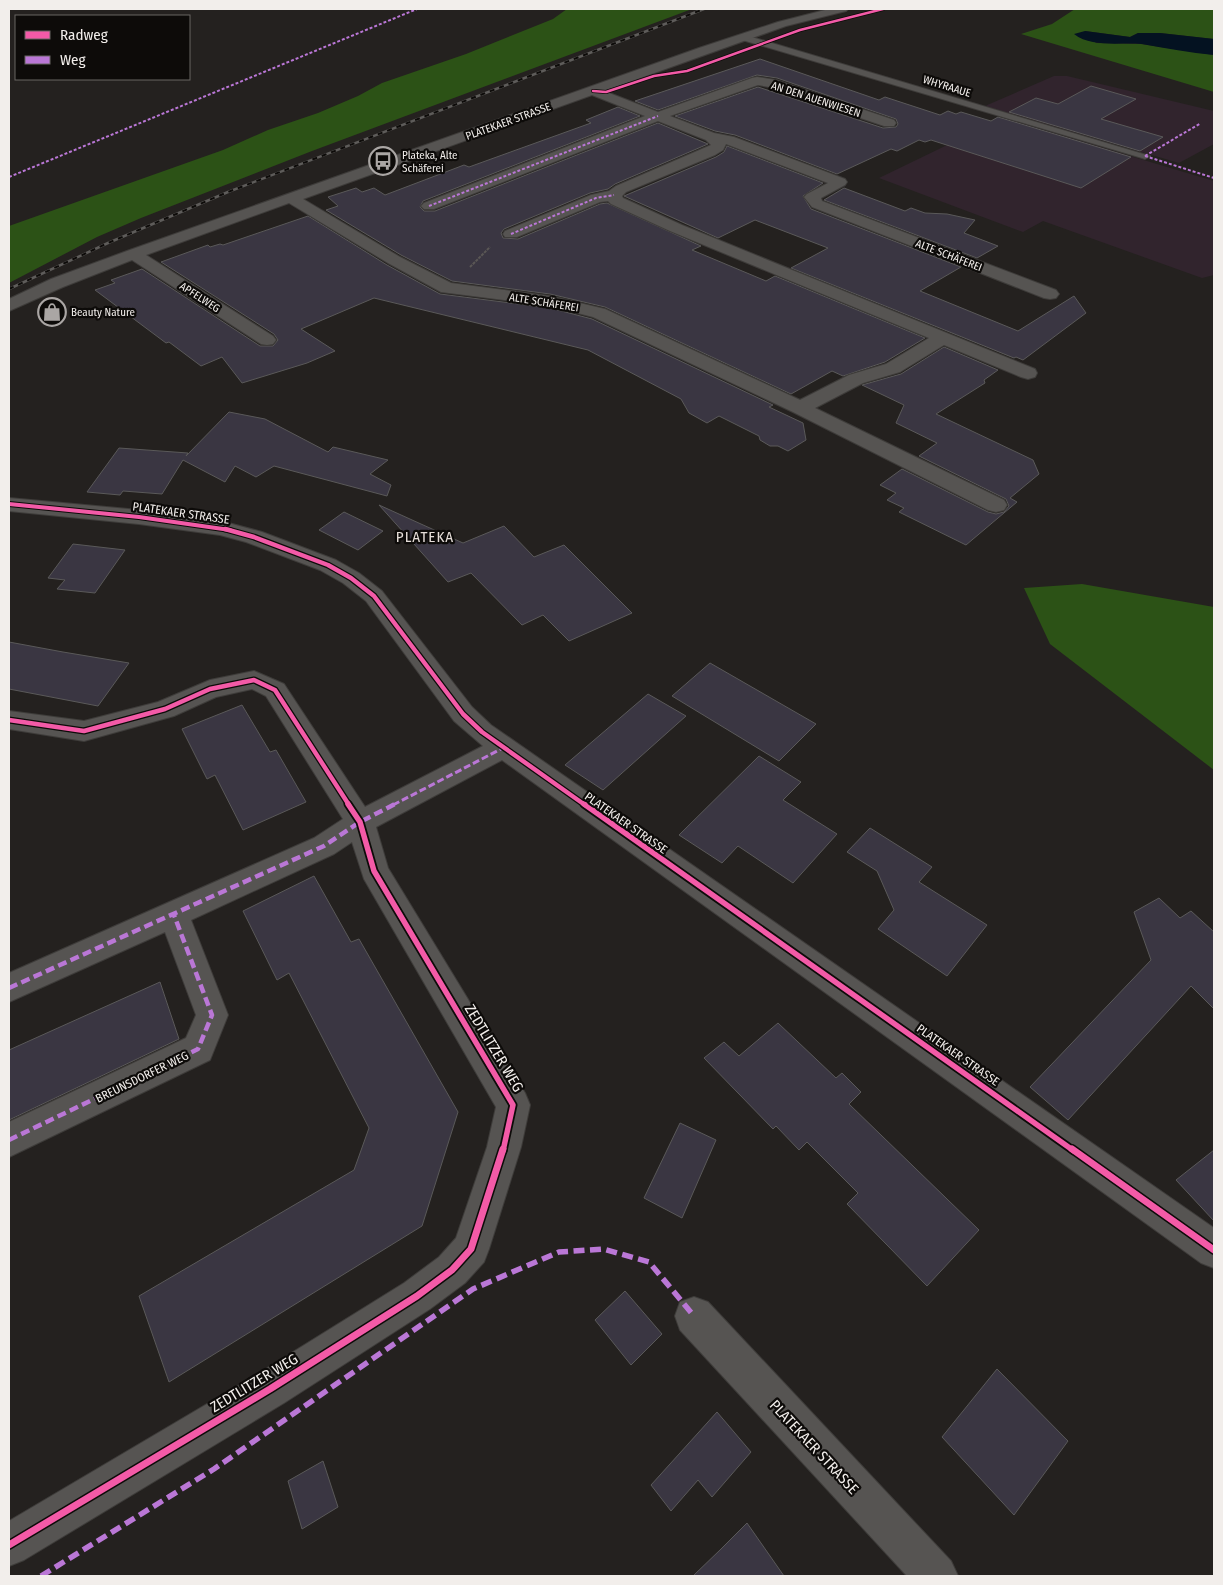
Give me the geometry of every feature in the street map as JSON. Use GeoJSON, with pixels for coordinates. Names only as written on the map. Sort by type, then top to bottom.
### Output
{"type":"FeatureCollection","features":[{"type":"Feature","properties":{"kind":"street","name":"PLATEKAER STRASSE"},"geometry":{"type":"LineString","coordinates":[[9,306],[57,284],[133,254],[742,38],[804,18],[842,9]]}},
{"type":"Feature","properties":{"kind":"street","name":"AN DEN AUENWIESEN"},"geometry":{"type":"LineString","coordinates":[[658,116],[757,81],[771,83],[890,123]]}},
{"type":"Feature","properties":{"kind":"street","name":"ALTE SCHÄFEREI"},"geometry":{"type":"LineString","coordinates":[[593,91],[711,137],[729,140],[840,182],[812,197],[818,204],[1050,294]]}},
{"type":"Feature","properties":{"kind":"street"},"geometry":{"type":"LineString","coordinates":[[429,206],[658,116]]}},
{"type":"Feature","properties":{"kind":"street"},"geometry":{"type":"LineString","coordinates":[[511,234],[596,198],[614,195],[621,189],[710,152],[718,147],[719,142],[711,137]]}},
{"type":"Feature","properties":{"kind":"street"},"geometry":{"type":"LineString","coordinates":[[614,195],[616,201],[625,206],[1028,373]]}},
{"type":"Feature","properties":{"kind":"street","name":"ALTE SCHÄFEREI"},"geometry":{"type":"LineString","coordinates":[[291,198],[394,260],[447,288],[583,308],[617,321],[800,408],[996,505]]}},
{"type":"Feature","properties":{"kind":"street","name":"APFELWEG"},"geometry":{"type":"LineString","coordinates":[[133,254],[267,340]]}},
{"type":"Feature","properties":{"kind":"street"},"geometry":{"type":"LineString","coordinates":[[800,408],[856,379],[893,368],[942,338]]}},
{"type":"Feature","properties":{"kind":"street","name":"PLATEKAER STRASSE"},"geometry":{"type":"LineString","coordinates":[[11,508],[139,516],[221,528],[254,537],[328,564],[351,578],[374,596],[463,714],[482,732],[927,1045],[1214,1250]]}},
{"type":"Feature","properties":{"kind":"street","name":"ZEDTLITZER WEG"},"geometry":{"type":"LineString","coordinates":[[9,720],[84,731],[165,709],[210,689],[254,680],[275,690],[360,822],[374,871],[513,1105],[504,1147],[471,1249],[452,1270],[417,1296],[262,1394],[9,1545]]}},
{"type":"Feature","properties":{"kind":"street"},"geometry":{"type":"LineString","coordinates":[[9,988],[324,846],[360,822],[503,748]]}},
{"type":"Feature","properties":{"kind":"street","name":"BREUNSDORFER WEG"},"geometry":{"type":"LineString","coordinates":[[9,1140],[198,1049],[212,1015],[174,915]]}},
{"type":"Feature","properties":{"kind":"street","name":"PLATEKAER STRASSE"},"geometry":{"type":"LineString","coordinates":[[694,1316],[936,1576]]}},
{"type":"Feature","properties":{"kind":"lane","name":"WHYRAAUE"},"geometry":{"type":"LineString","coordinates":[[742,38],[1014,120],[1145,156]]}},
{"type":"Feature","properties":{"kind":"path"},"geometry":{"type":"LineString","coordinates":[[447,288],[462,276],[486,249],[511,234]]}},
{"type":"Feature","properties":{"kind":"shaded area"},"geometry":{"type":"Polygon","coordinates":[[[1054,76],[1067,76],[1214,111],[1214,144],[1179,163],[985,106],[1054,76]]]}},
{"type":"Feature","properties":{"kind":"shaded area"},"geometry":{"type":"Polygon","coordinates":[[[1003,118],[1214,181],[1214,275],[1202,278],[1043,221],[1023,232],[879,178],[1003,118]]]}},
{"type":"Feature","properties":{"kind":"green space"},"geometry":{"type":"Polygon","coordinates":[[[567,9],[692,9],[312,151],[141,218],[97,237],[9,283],[9,226],[223,150],[268,130],[318,113],[358,96],[382,83],[466,54],[553,19],[567,9]]]}},
{"type":"Feature","properties":{"kind":"green space"},"geometry":{"type":"Polygon","coordinates":[[[1075,9],[1214,9],[1214,39],[1160,33],[1138,33],[1130,37],[1085,31],[1096,43],[1141,44],[1214,55],[1214,92],[1021,34],[1052,24],[1075,9]]]}},
{"type":"Feature","properties":{"kind":"green space"},"geometry":{"type":"Polygon","coordinates":[[[1082,584],[1214,607],[1214,770],[1050,644],[1024,588],[1082,584]]]}},
{"type":"Feature","properties":{"kind":"water"},"geometry":{"type":"Polygon","coordinates":[[[1085,31],[1130,37],[1138,33],[1160,33],[1214,39],[1214,55],[1142,44],[1098,43],[1074,34],[1085,31]]]}},
{"type":"Feature","properties":{"kind":"building"},"geometry":{"type":"Polygon","coordinates":[[[760,59],[879,100],[885,97],[940,115],[948,111],[956,114],[961,112],[991,121],[998,117],[1131,157],[1081,188],[931,140],[925,142],[919,140],[897,151],[891,149],[837,174],[735,135],[715,131],[675,116],[758,87],[883,128],[896,127],[898,124],[896,119],[777,78],[757,75],[658,110],[635,101],[760,59]]]}},
{"type":"Feature","properties":{"kind":"building"},"geometry":{"type":"Polygon","coordinates":[[[1091,86],[1136,99],[1101,119],[1163,137],[1140,151],[1009,112],[1036,98],[1058,104],[1091,86]]]}},
{"type":"Feature","properties":{"kind":"building"},"geometry":{"type":"Polygon","coordinates":[[[618,107],[640,116],[423,201],[420,207],[424,211],[435,211],[658,123],[708,144],[615,184],[608,189],[590,193],[504,229],[501,233],[503,238],[518,239],[600,204],[607,203],[701,246],[692,250],[766,281],[775,276],[925,338],[885,362],[843,376],[832,371],[791,394],[605,307],[550,294],[452,281],[401,255],[326,210],[338,206],[328,197],[356,188],[362,192],[374,188],[385,195],[464,165],[469,167],[591,123],[586,120],[618,107]]]}},
{"type":"Feature","properties":{"kind":"building"},"geometry":{"type":"Polygon","coordinates":[[[727,146],[823,183],[803,196],[811,209],[961,267],[920,291],[1018,331],[1074,296],[1086,313],[1023,360],[1014,358],[791,268],[828,248],[755,220],[718,238],[624,196],[716,157],[724,152],[727,146]]]}},
{"type":"Feature","properties":{"kind":"building"},"geometry":{"type":"Polygon","coordinates":[[[844,188],[905,211],[911,208],[925,213],[947,214],[975,220],[964,233],[998,246],[977,258],[824,200],[844,188]]]}},
{"type":"Feature","properties":{"kind":"building"},"geometry":{"type":"Polygon","coordinates":[[[308,216],[387,265],[440,294],[550,308],[592,319],[773,405],[769,407],[803,423],[806,440],[788,451],[778,446],[770,446],[760,440],[759,436],[719,416],[707,423],[689,413],[681,399],[588,350],[374,298],[301,329],[335,351],[307,363],[242,383],[222,357],[201,366],[169,342],[166,343],[95,290],[115,283],[111,280],[142,269],[260,346],[273,346],[278,340],[274,334],[161,262],[208,245],[210,247],[223,245],[308,216]]]}},
{"type":"Feature","properties":{"kind":"building"},"geometry":{"type":"Polygon","coordinates":[[[944,347],[998,370],[984,380],[985,383],[936,414],[1033,460],[1039,474],[1010,498],[1017,502],[966,545],[899,512],[904,508],[887,500],[896,493],[880,485],[902,469],[988,512],[996,514],[1004,512],[1009,506],[1006,499],[919,456],[937,443],[896,423],[904,405],[862,385],[901,374],[944,347]]]}},
{"type":"Feature","properties":{"kind":"building"},"geometry":{"type":"Polygon","coordinates":[[[229,412],[265,419],[328,452],[333,447],[388,460],[370,474],[391,485],[387,496],[274,466],[256,477],[235,466],[225,482],[183,460],[162,494],[123,491],[120,495],[87,492],[119,448],[188,453],[186,456],[229,412]]]}},
{"type":"Feature","properties":{"kind":"building"},"geometry":{"type":"Polygon","coordinates":[[[379,505],[463,543],[504,526],[534,557],[564,545],[632,613],[569,641],[543,615],[522,625],[471,573],[448,582],[379,505]]]}},
{"type":"Feature","properties":{"kind":"building"},"geometry":{"type":"Polygon","coordinates":[[[344,512],[383,531],[358,550],[319,530],[344,512]]]}},
{"type":"Feature","properties":{"kind":"building"},"geometry":{"type":"Polygon","coordinates":[[[73,544],[125,550],[95,593],[57,589],[65,580],[48,578],[73,544]]]}},
{"type":"Feature","properties":{"kind":"building"},"geometry":{"type":"Polygon","coordinates":[[[9,642],[129,663],[98,706],[9,689],[9,642]]]}},
{"type":"Feature","properties":{"kind":"building"},"geometry":{"type":"Polygon","coordinates":[[[710,663],[816,724],[779,761],[672,696],[710,663]]]}},
{"type":"Feature","properties":{"kind":"building"},"geometry":{"type":"Polygon","coordinates":[[[648,694],[686,716],[603,790],[565,765],[648,694]]]}},
{"type":"Feature","properties":{"kind":"building"},"geometry":{"type":"Polygon","coordinates":[[[242,705],[270,752],[276,750],[306,802],[243,830],[215,775],[207,779],[182,729],[242,705]]]}},
{"type":"Feature","properties":{"kind":"building"},"geometry":{"type":"Polygon","coordinates":[[[759,756],[801,782],[783,800],[837,834],[793,883],[738,846],[722,863],[679,835],[759,756]]]}},
{"type":"Feature","properties":{"kind":"building"},"geometry":{"type":"Polygon","coordinates":[[[870,828],[932,867],[919,882],[987,925],[947,976],[878,929],[894,910],[877,871],[847,852],[870,828]]]}},
{"type":"Feature","properties":{"kind":"building"},"geometry":{"type":"Polygon","coordinates":[[[314,876],[351,942],[359,939],[458,1112],[422,1226],[169,1382],[139,1296],[354,1170],[369,1128],[289,973],[277,980],[243,911],[314,876]]]}},
{"type":"Feature","properties":{"kind":"building"},"geometry":{"type":"Polygon","coordinates":[[[1159,898],[1180,918],[1191,911],[1214,932],[1214,1009],[1191,986],[1068,1120],[1030,1087],[1151,960],[1134,912],[1159,898]]]}},
{"type":"Feature","properties":{"kind":"building"},"geometry":{"type":"Polygon","coordinates":[[[160,982],[179,1039],[9,1120],[9,1050],[160,982]]]}},
{"type":"Feature","properties":{"kind":"building"},"geometry":{"type":"Polygon","coordinates":[[[778,1023],[836,1078],[842,1073],[861,1092],[849,1104],[979,1230],[927,1286],[847,1204],[858,1193],[807,1142],[799,1150],[776,1126],[773,1129],[704,1058],[724,1042],[739,1056],[778,1023]]]}},
{"type":"Feature","properties":{"kind":"building"},"geometry":{"type":"Polygon","coordinates":[[[680,1123],[716,1140],[682,1218],[644,1198],[680,1123]]]}},
{"type":"Feature","properties":{"kind":"building"},"geometry":{"type":"Polygon","coordinates":[[[1214,1150],[1214,1221],[1176,1180],[1214,1150]]]}},
{"type":"Feature","properties":{"kind":"building"},"geometry":{"type":"Polygon","coordinates":[[[625,1291],[662,1334],[631,1365],[595,1320],[625,1291]]]}},
{"type":"Feature","properties":{"kind":"building"},"geometry":{"type":"Polygon","coordinates":[[[997,1369],[1068,1441],[1014,1515],[942,1437],[997,1369]]]}},
{"type":"Feature","properties":{"kind":"building"},"geometry":{"type":"Polygon","coordinates":[[[717,1412],[751,1452],[712,1497],[698,1480],[671,1511],[651,1485],[717,1412]]]}},
{"type":"Feature","properties":{"kind":"building"},"geometry":{"type":"Polygon","coordinates":[[[323,1461],[338,1507],[302,1529],[288,1481],[323,1461]]]}},
{"type":"Feature","properties":{"kind":"building"},"geometry":{"type":"Polygon","coordinates":[[[747,1523],[784,1576],[693,1576],[721,1549],[747,1523]]]}},
{"type":"Feature","properties":{"kind":"railway"},"geometry":{"type":"LineString","coordinates":[[9,289],[108,243],[228,192],[704,9]]}},
{"type":"Feature","properties":{"kind":"marked path"},"geometry":{"type":"LineString","coordinates":[[9,177],[417,9]]}},
{"type":"Feature","properties":{"kind":"marked path"},"geometry":{"type":"LineString","coordinates":[[429,206],[658,116]]}},
{"type":"Feature","properties":{"kind":"marked path"},"geometry":{"type":"LineString","coordinates":[[1145,156],[1201,123]]}},
{"type":"Feature","properties":{"kind":"marked path"},"geometry":{"type":"LineString","coordinates":[[1145,156],[1214,178]]}},
{"type":"Feature","properties":{"kind":"marked path"},"geometry":{"type":"LineString","coordinates":[[511,234],[596,198],[614,195]]}},
{"type":"Feature","properties":{"kind":"marked path"},"geometry":{"type":"LineString","coordinates":[[9,988],[324,846],[360,822],[503,748]]}},
{"type":"Feature","properties":{"kind":"marked path"},"geometry":{"type":"LineString","coordinates":[[9,1140],[198,1049],[212,1015],[174,915]]}},
{"type":"Feature","properties":{"kind":"marked path"},"geometry":{"type":"LineString","coordinates":[[41,1576],[214,1469],[473,1289],[559,1252],[603,1249],[649,1262],[694,1316]]}},
{"type":"Feature","properties":{"kind":"cycle path"},"geometry":{"type":"LineString","coordinates":[[593,91],[606,92],[654,76],[687,71],[800,30],[883,9]]}},
{"type":"Feature","properties":{"kind":"cycle path"},"geometry":{"type":"LineString","coordinates":[[9,504],[139,517],[221,528],[254,537],[328,565],[351,578],[374,596],[463,714],[482,732],[1214,1250]]}},
{"type":"Feature","properties":{"kind":"cycle path"},"geometry":{"type":"LineString","coordinates":[[9,720],[84,731],[165,709],[210,689],[254,680],[275,690],[360,822],[374,871],[513,1105],[504,1147],[471,1249],[452,1270],[417,1296],[270,1389],[9,1545]]}},
{"type":"Feature","properties":{"kind":"place","name":"Plateka, Alte Schäferei"},"geometry":{"type":"Point","coordinates":[383,161]}},
{"type":"Feature","properties":{"kind":"place","name":"Beauty Nature"},"geometry":{"type":"Point","coordinates":[52,312]}},
{"type":"Feature","properties":{"kind":"district","name":"PLATEKA"},"geometry":{"type":"Point","coordinates":[425,537]}}]}
